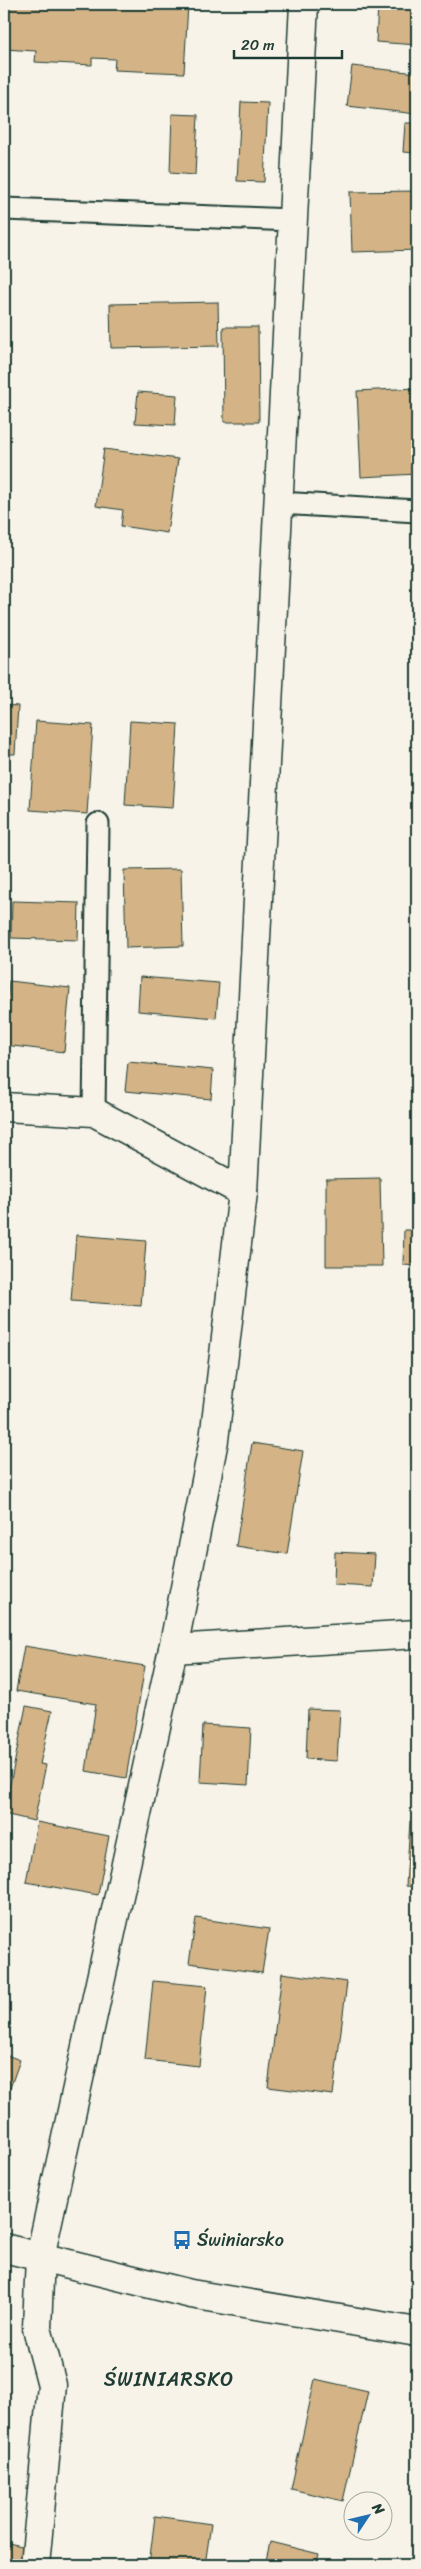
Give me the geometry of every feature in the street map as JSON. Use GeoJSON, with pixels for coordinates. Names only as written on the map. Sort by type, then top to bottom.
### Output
{"type":"FeatureCollection","features":[{"type":"Feature","properties":{"kind":"street"},"geometry":{"type":"LineString","coordinates":[[35,2565],[52,2385],[37,2328],[40,2257],[173,1649],[214,1440],[243,1192],[304,4]]}},
{"type":"Feature","properties":{"kind":"street"},"geometry":{"type":"LineString","coordinates":[[4,1107],[94,1112],[243,1192]]}},
{"type":"Feature","properties":{"kind":"street"},"geometry":{"type":"LineString","coordinates":[[173,1649],[417,1634]]}},
{"type":"Feature","properties":{"kind":"street"},"geometry":{"type":"LineString","coordinates":[[4,2248],[191,2294],[417,2332]]}},
{"type":"Feature","properties":{"kind":"lane"},"geometry":{"type":"LineString","coordinates":[[4,209],[293,220]]}},
{"type":"Feature","properties":{"kind":"lane"},"geometry":{"type":"LineString","coordinates":[[278,503],[417,511]]}},
{"type":"Feature","properties":{"kind":"lane"},"geometry":{"type":"LineString","coordinates":[[94,1112],[98,824]]}},
{"type":"Feature","properties":{"kind":"building"},"geometry":{"type":"Polygon","coordinates":[[[4,4],[188,4],[184,73],[114,70],[115,59],[92,58],[92,65],[35,62],[36,51],[4,49],[4,4]]]}},
{"type":"Feature","properties":{"kind":"building"},"geometry":{"type":"Polygon","coordinates":[[[378,4],[417,4],[417,45],[376,42],[378,4]]]}},
{"type":"Feature","properties":{"kind":"building"},"geometry":{"type":"Polygon","coordinates":[[[352,66],[417,73],[417,114],[347,106],[352,66]]]}},
{"type":"Feature","properties":{"kind":"building"},"geometry":{"type":"Polygon","coordinates":[[[241,102],[268,103],[264,182],[237,181],[241,102]]]}},
{"type":"Feature","properties":{"kind":"building"},"geometry":{"type":"Polygon","coordinates":[[[172,114],[198,115],[195,175],[170,173],[172,114]]]}},
{"type":"Feature","properties":{"kind":"building"},"geometry":{"type":"Polygon","coordinates":[[[405,123],[417,123],[417,153],[403,152],[405,123]]]}},
{"type":"Feature","properties":{"kind":"building"},"geometry":{"type":"Polygon","coordinates":[[[417,191],[417,250],[352,252],[350,192],[417,191]]]}},
{"type":"Feature","properties":{"kind":"building"},"geometry":{"type":"Polygon","coordinates":[[[218,302],[219,346],[111,348],[110,304],[218,302]]]}},
{"type":"Feature","properties":{"kind":"building"},"geometry":{"type":"Polygon","coordinates":[[[223,327],[258,327],[259,422],[224,422],[223,327]]]}},
{"type":"Feature","properties":{"kind":"building"},"geometry":{"type":"Polygon","coordinates":[[[417,388],[417,474],[361,477],[357,391],[417,388]]]}},
{"type":"Feature","properties":{"kind":"building"},"geometry":{"type":"Polygon","coordinates":[[[138,392],[177,395],[175,425],[135,423],[138,392]]]}},
{"type":"Feature","properties":{"kind":"building"},"geometry":{"type":"Polygon","coordinates":[[[104,449],[178,459],[167,533],[121,526],[123,510],[96,506],[104,449]]]}},
{"type":"Feature","properties":{"kind":"building"},"geometry":{"type":"Polygon","coordinates":[[[4,705],[18,706],[15,754],[4,754],[4,705]]]}},
{"type":"Feature","properties":{"kind":"building"},"geometry":{"type":"Polygon","coordinates":[[[36,721],[93,725],[87,814],[30,810],[36,721]]]}},
{"type":"Feature","properties":{"kind":"building"},"geometry":{"type":"Polygon","coordinates":[[[130,721],[178,724],[173,808],[125,805],[130,721]]]}},
{"type":"Feature","properties":{"kind":"building"},"geometry":{"type":"Polygon","coordinates":[[[181,869],[183,946],[126,948],[124,870],[181,869]]]}},
{"type":"Feature","properties":{"kind":"building"},"geometry":{"type":"Polygon","coordinates":[[[12,901],[79,903],[78,940],[11,938],[12,901]]]}},
{"type":"Feature","properties":{"kind":"building"},"geometry":{"type":"Polygon","coordinates":[[[140,977],[219,983],[216,1018],[138,1011],[140,977]]]}},
{"type":"Feature","properties":{"kind":"building"},"geometry":{"type":"Polygon","coordinates":[[[9,981],[70,988],[64,1052],[4,1045],[9,981]]]}},
{"type":"Feature","properties":{"kind":"building"},"geometry":{"type":"Polygon","coordinates":[[[128,1062],[213,1070],[211,1099],[125,1091],[128,1062]]]}},
{"type":"Feature","properties":{"kind":"building"},"geometry":{"type":"Polygon","coordinates":[[[380,1178],[382,1266],[326,1266],[326,1179],[380,1178]]]}},
{"type":"Feature","properties":{"kind":"building"},"geometry":{"type":"Polygon","coordinates":[[[404,1230],[417,1230],[417,1266],[403,1265],[404,1230]]]}},
{"type":"Feature","properties":{"kind":"building"},"geometry":{"type":"Polygon","coordinates":[[[76,1235],[146,1241],[141,1306],[71,1301],[76,1235]]]}},
{"type":"Feature","properties":{"kind":"building"},"geometry":{"type":"Polygon","coordinates":[[[252,1443],[303,1451],[287,1554],[236,1546],[252,1443]]]}},
{"type":"Feature","properties":{"kind":"building"},"geometry":{"type":"Polygon","coordinates":[[[335,1552],[375,1554],[373,1587],[334,1585],[335,1552]]]}},
{"type":"Feature","properties":{"kind":"building"},"geometry":{"type":"Polygon","coordinates":[[[24,1646],[145,1666],[126,1778],[86,1771],[96,1704],[16,1691],[24,1646]]]}},
{"type":"Feature","properties":{"kind":"building"},"geometry":{"type":"Polygon","coordinates":[[[26,1706],[52,1711],[40,1764],[46,1765],[34,1821],[4,1814],[26,1706]]]}},
{"type":"Feature","properties":{"kind":"building"},"geometry":{"type":"Polygon","coordinates":[[[308,1709],[340,1710],[337,1761],[306,1759],[308,1709]]]}},
{"type":"Feature","properties":{"kind":"building"},"geometry":{"type":"Polygon","coordinates":[[[203,1725],[251,1728],[248,1785],[200,1782],[203,1725]]]}},
{"type":"Feature","properties":{"kind":"building"},"geometry":{"type":"Polygon","coordinates":[[[410,1821],[417,1821],[417,1887],[406,1886],[410,1821]]]}},
{"type":"Feature","properties":{"kind":"building"},"geometry":{"type":"Polygon","coordinates":[[[37,1822],[109,1836],[98,1895],[26,1882],[37,1822]]]}},
{"type":"Feature","properties":{"kind":"building"},"geometry":{"type":"Polygon","coordinates":[[[196,1918],[269,1929],[262,1973],[189,1963],[196,1918]]]}},
{"type":"Feature","properties":{"kind":"building"},"geometry":{"type":"Polygon","coordinates":[[[282,1973],[347,1982],[333,2095],[268,2087],[282,1973]]]}},
{"type":"Feature","properties":{"kind":"building"},"geometry":{"type":"Polygon","coordinates":[[[153,1981],[207,1986],[199,2066],[145,2060],[153,1981]]]}},
{"type":"Feature","properties":{"kind":"building"},"geometry":{"type":"Polygon","coordinates":[[[4,2054],[20,2060],[4,2105],[4,2054]]]}},
{"type":"Feature","properties":{"kind":"building"},"geometry":{"type":"Polygon","coordinates":[[[315,2379],[368,2391],[343,2501],[291,2489],[315,2379]]]}},
{"type":"Feature","properties":{"kind":"building"},"geometry":{"type":"Polygon","coordinates":[[[155,2516],[211,2524],[205,2565],[149,2565],[155,2516]]]}},
{"type":"Feature","properties":{"kind":"building"},"geometry":{"type":"Polygon","coordinates":[[[4,2542],[26,2547],[22,2565],[4,2565],[4,2542]]]}},
{"type":"Feature","properties":{"kind":"building"},"geometry":{"type":"Polygon","coordinates":[[[270,2542],[319,2554],[316,2565],[265,2565],[270,2542]]]}},
{"type":"Feature","properties":{"kind":"place","name":"Świniarsko"},"geometry":{"type":"Point","coordinates":[182,2240]}},
{"type":"Feature","properties":{"kind":"district","name":"ŚWINIARSKO"},"geometry":{"type":"Point","coordinates":[169,2379]}}]}
